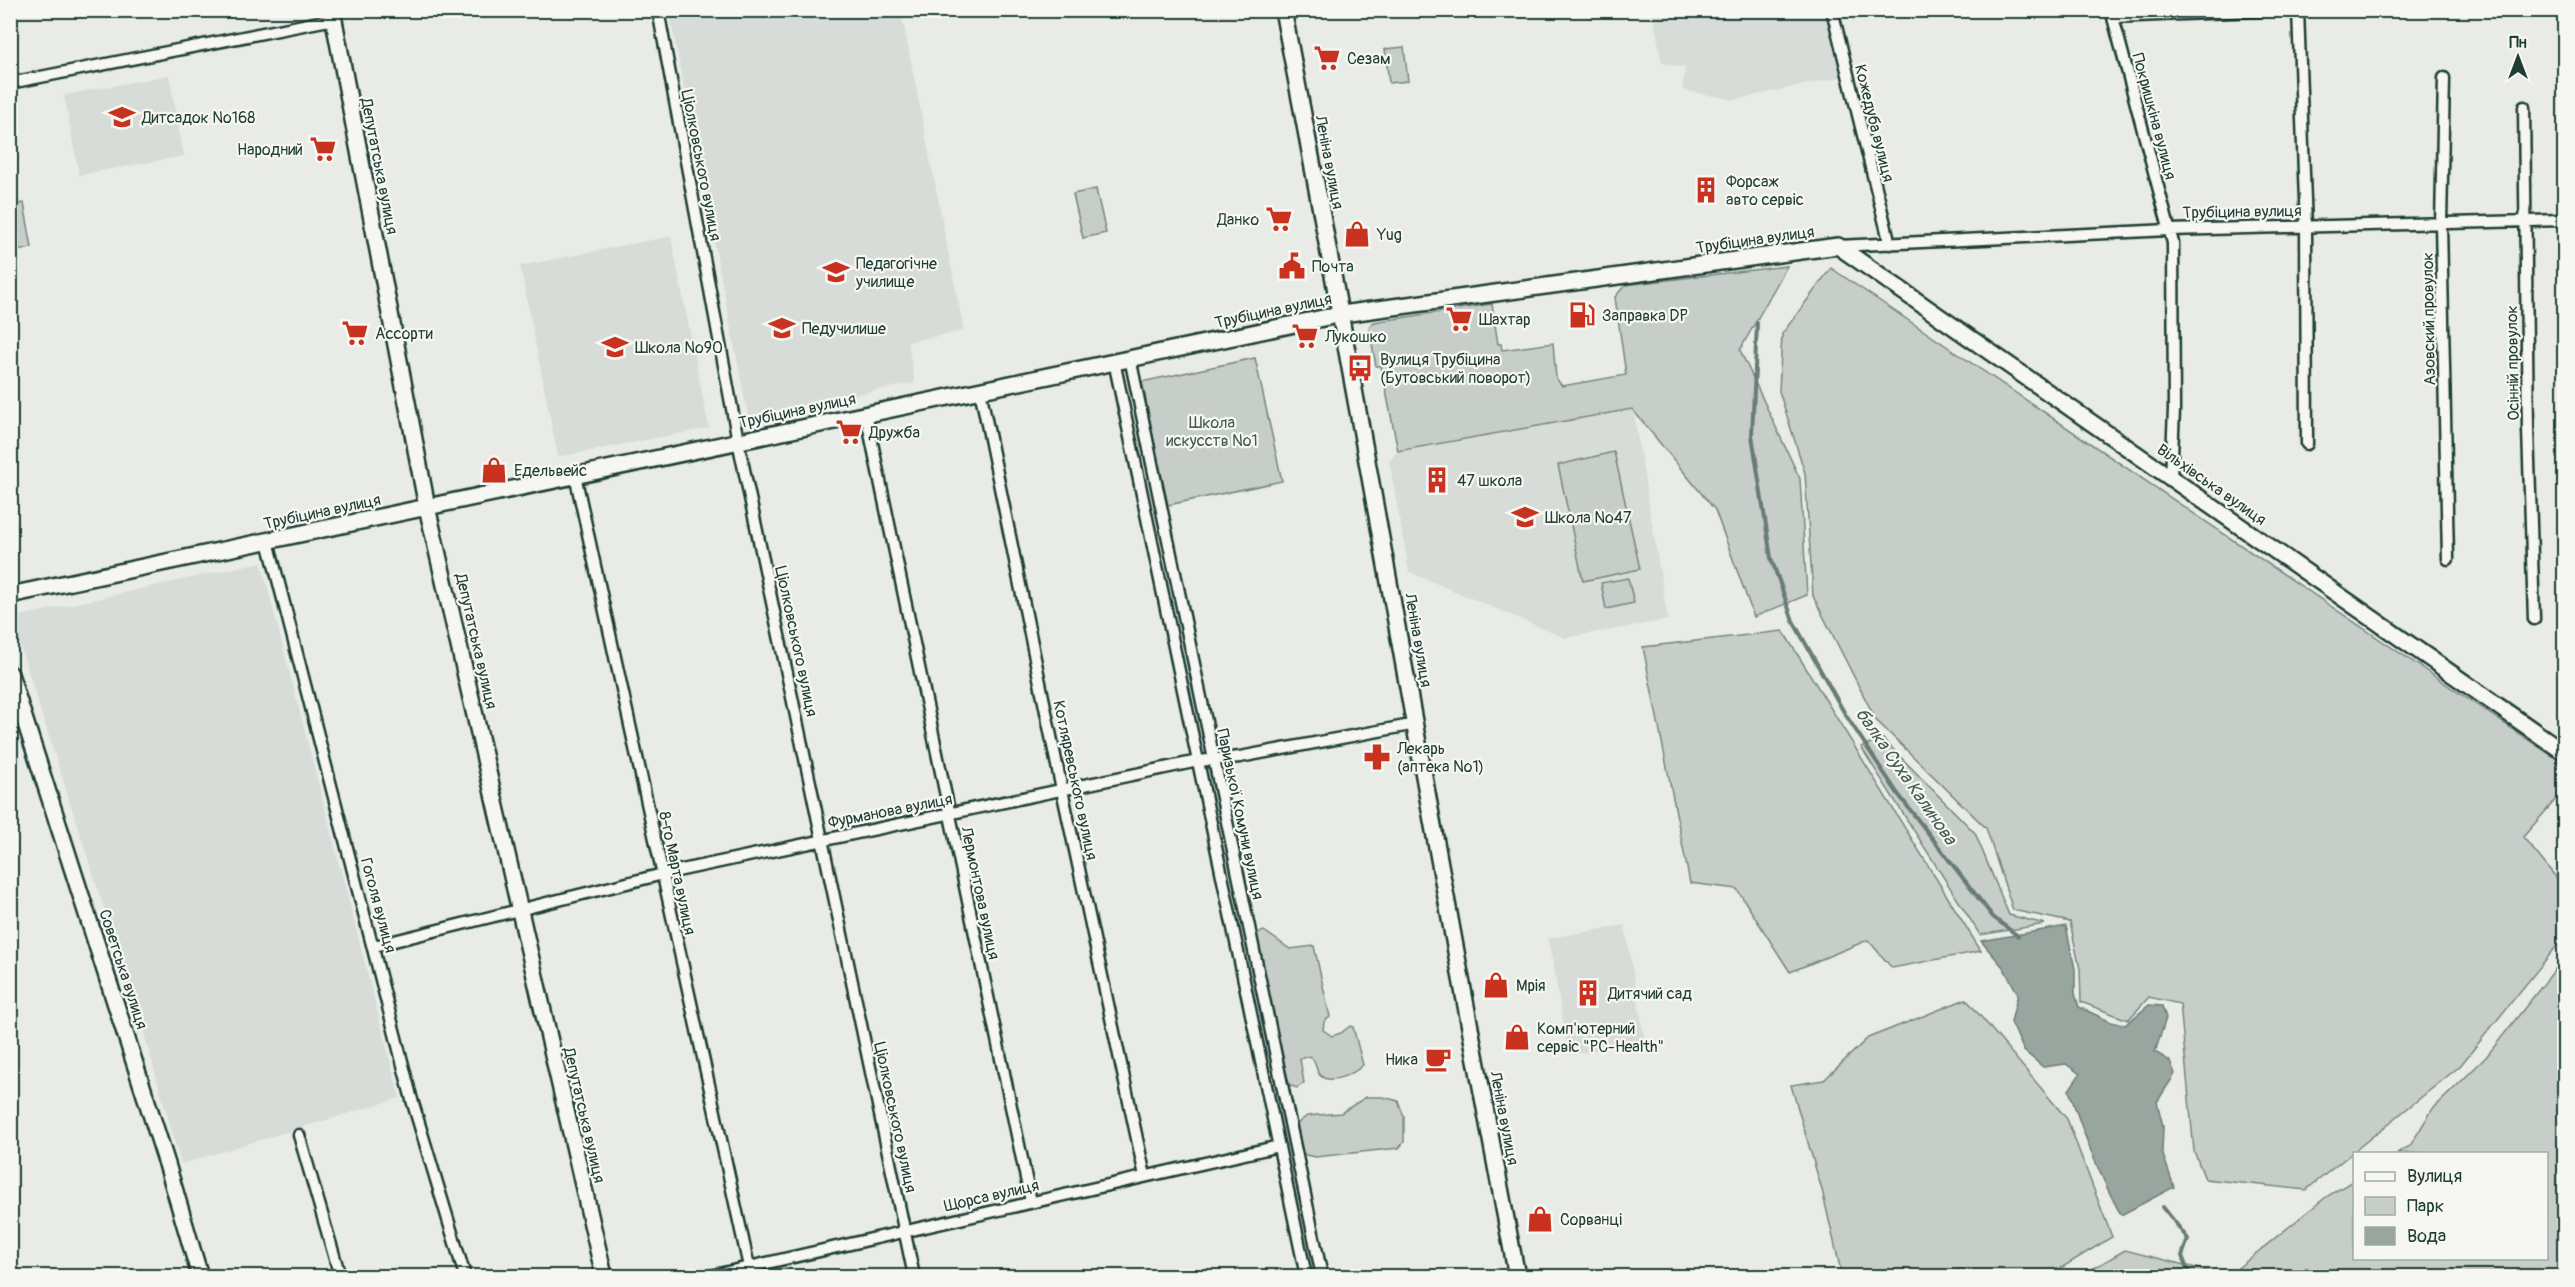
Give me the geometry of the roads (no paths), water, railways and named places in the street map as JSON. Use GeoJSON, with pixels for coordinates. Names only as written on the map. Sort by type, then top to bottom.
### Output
{"type":"FeatureCollection","features":[{"type":"Feature","properties":{"kind":"street","name":"Ціолковського вулиця"},"geometry":{"type":"LineString","coordinates":[[658,10],[738,441],[914,1276]]}},
{"type":"Feature","properties":{"kind":"street","name":"Леніна вулиця"},"geometry":{"type":"LineString","coordinates":[[1283,10],[1342,314],[1480,1085],[1517,1276]]}},
{"type":"Feature","properties":{"kind":"street","name":"Кожедуба вулиця"},"geometry":{"type":"LineString","coordinates":[[1832,10],[1890,244]]}},
{"type":"Feature","properties":{"kind":"street"},"geometry":{"type":"LineString","coordinates":[[2112,14],[2279,10]]}},
{"type":"Feature","properties":{"kind":"street"},"geometry":{"type":"LineString","coordinates":[[2298,10],[2306,228],[2307,444]]}},
{"type":"Feature","properties":{"kind":"street","name":"Покришкіна вулиця"},"geometry":{"type":"LineString","coordinates":[[2112,14],[2173,243],[2174,410],[2171,478]]}},
{"type":"Feature","properties":{"kind":"street"},"geometry":{"type":"LineString","coordinates":[[10,83],[333,15]]}},
{"type":"Feature","properties":{"kind":"street","name":"Депутатська вулиця"},"geometry":{"type":"LineString","coordinates":[[333,15],[428,507],[604,1276]]}},
{"type":"Feature","properties":{"kind":"street","name":"Азовский провулок"},"geometry":{"type":"LineString","coordinates":[[2444,78],[2441,224],[2448,560]]}},
{"type":"Feature","properties":{"kind":"street","name":"Осінній провулок"},"geometry":{"type":"LineString","coordinates":[[2524,107],[2534,619]]}},
{"type":"Feature","properties":{"kind":"street","name":"Трубіцина вулиця"},"geometry":{"type":"LineString","coordinates":[[10,595],[1342,314],[1838,246],[2169,230],[2565,220]]}},
{"type":"Feature","properties":{"kind":"street","name":"Вільхівська вулиця"},"geometry":{"type":"LineString","coordinates":[[1838,246],[2565,752]]}},
{"type":"Feature","properties":{"kind":"street","name":"Паризької Комуни вулиця"},"geometry":{"type":"LineString","coordinates":[[1130,358],[1322,1276]]}},
{"type":"Feature","properties":{"kind":"street","name":"Паризької Комуни вулиця"},"geometry":{"type":"LineString","coordinates":[[1114,361],[1306,1276]]}},
{"type":"Feature","properties":{"kind":"street","name":"Котляревського вулиця"},"geometry":{"type":"LineString","coordinates":[[980,390],[1062,790],[1145,1176]]}},
{"type":"Feature","properties":{"kind":"street","name":"Лермонтова вулиця"},"geometry":{"type":"LineString","coordinates":[[866,414],[1031,1202]]}},
{"type":"Feature","properties":{"kind":"street","name":"8-го Марта вулиця"},"geometry":{"type":"LineString","coordinates":[[575,475],[750,1271]]}},
{"type":"Feature","properties":{"kind":"street","name":"Гоголя вулиця"},"geometry":{"type":"LineString","coordinates":[[268,541],[412,1100],[465,1276]]}},
{"type":"Feature","properties":{"kind":"street","name":"Советська вулиця"},"geometry":{"type":"LineString","coordinates":[[10,674],[169,1169],[200,1276]]}},
{"type":"Feature","properties":{"kind":"street","name":"Фурманова вулиця"},"geometry":{"type":"LineString","coordinates":[[374,946],[663,874],[823,839],[1198,761],[1240,757],[1416,724]]}},
{"type":"Feature","properties":{"kind":"street"},"geometry":{"type":"LineString","coordinates":[[299,1135],[340,1276]]}},
{"type":"Feature","properties":{"kind":"street","name":"Щорса вулиця"},"geometry":{"type":"LineString","coordinates":[[710,1276],[750,1271],[904,1230],[1279,1146]]}},
{"type":"Feature","properties":{"kind":"water"},"geometry":{"type":"Polygon","coordinates":[[[2066,926],[2075,969],[2075,994],[2079,1007],[2111,1022],[2125,1025],[2149,1005],[2162,1006],[2166,1018],[2155,1052],[2170,1061],[2175,1074],[2157,1102],[2163,1126],[2162,1152],[2174,1187],[2121,1215],[2092,1154],[2069,1090],[2080,1074],[2066,1064],[2043,1067],[2024,1051],[2011,1022],[2018,994],[2003,967],[1981,941],[2066,926]]]}},
{"type":"Feature","properties":{"kind":"waterway","name":"балка Суха Калинова"},"geometry":{"type":"LineString","coordinates":[[1757,323],[1752,435],[1771,558],[1793,621],[1845,714],[1898,794],[1993,917],[2018,936]]}},
{"type":"Feature","properties":{"kind":"waterway","name":"балка Суха Калинова"},"geometry":{"type":"LineString","coordinates":[[2163,1207],[2188,1239],[2182,1256],[2190,1276]]}},
{"type":"Feature","properties":{"kind":"place","name":"Сезам"},"geometry":{"type":"Point","coordinates":[1327,58]}},
{"type":"Feature","properties":{"kind":"place","name":"Дитсадок №168"},"geometry":{"type":"Point","coordinates":[122,117]}},
{"type":"Feature","properties":{"kind":"place","name":"Народний"},"geometry":{"type":"Point","coordinates":[323,149]}},
{"type":"Feature","properties":{"kind":"place","name":"Форсаж авто сервіс"},"geometry":{"type":"Point","coordinates":[1706,190]}},
{"type":"Feature","properties":{"kind":"place","name":"Данко"},"geometry":{"type":"Point","coordinates":[1279,219]}},
{"type":"Feature","properties":{"kind":"place","name":"Yug"},"geometry":{"type":"Point","coordinates":[1357,234]}},
{"type":"Feature","properties":{"kind":"place","name":"Почта"},"geometry":{"type":"Point","coordinates":[1292,266]}},
{"type":"Feature","properties":{"kind":"place","name":"Педагогічне училище"},"geometry":{"type":"Point","coordinates":[836,272]}},
{"type":"Feature","properties":{"kind":"place","name":"Заправка DP"},"geometry":{"type":"Point","coordinates":[1582,315]}},
{"type":"Feature","properties":{"kind":"place","name":"Шахтар"},"geometry":{"type":"Point","coordinates":[1459,319]}},
{"type":"Feature","properties":{"kind":"place","name":"Педучилише"},"geometry":{"type":"Point","coordinates":[782,328]}},
{"type":"Feature","properties":{"kind":"place","name":"Ассорти"},"geometry":{"type":"Point","coordinates":[355,333]}},
{"type":"Feature","properties":{"kind":"place","name":"Лукошко"},"geometry":{"type":"Point","coordinates":[1305,336]}},
{"type":"Feature","properties":{"kind":"place","name":"Школа №90"},"geometry":{"type":"Point","coordinates":[615,347]}},
{"type":"Feature","properties":{"kind":"place","name":"Вулиця Трубіцина (Бутовський поворот)"},"geometry":{"type":"Point","coordinates":[1360,368]}},
{"type":"Feature","properties":{"kind":"place","name":"Дружба"},"geometry":{"type":"Point","coordinates":[849,432]}},
{"type":"Feature","properties":{"kind":"place","name":"Едельвейс"},"geometry":{"type":"Point","coordinates":[494,470]}},
{"type":"Feature","properties":{"kind":"place","name":"47 школа"},"geometry":{"type":"Point","coordinates":[1437,480]}},
{"type":"Feature","properties":{"kind":"place","name":"Школа №47"},"geometry":{"type":"Point","coordinates":[1525,517]}},
{"type":"Feature","properties":{"kind":"place","name":"Лекарь (аптека №1)"},"geometry":{"type":"Point","coordinates":[1377,757]}},
{"type":"Feature","properties":{"kind":"place","name":"Мрія"},"geometry":{"type":"Point","coordinates":[1496,985]}},
{"type":"Feature","properties":{"kind":"place","name":"Дитячий сад"},"geometry":{"type":"Point","coordinates":[1588,993]}},
{"type":"Feature","properties":{"kind":"place","name":"Комп'ютерний сервіс \"PC-Health\""},"geometry":{"type":"Point","coordinates":[1517,1037]}},
{"type":"Feature","properties":{"kind":"place","name":"Ника"},"geometry":{"type":"Point","coordinates":[1438,1059]}},
{"type":"Feature","properties":{"kind":"place","name":"Сорванці"},"geometry":{"type":"Point","coordinates":[1540,1219]}},
{"type":"Feature","properties":{"kind":"park label","name":"Школа искусств №1"},"geometry":{"type":"Point","coordinates":[1212,431]}}]}
